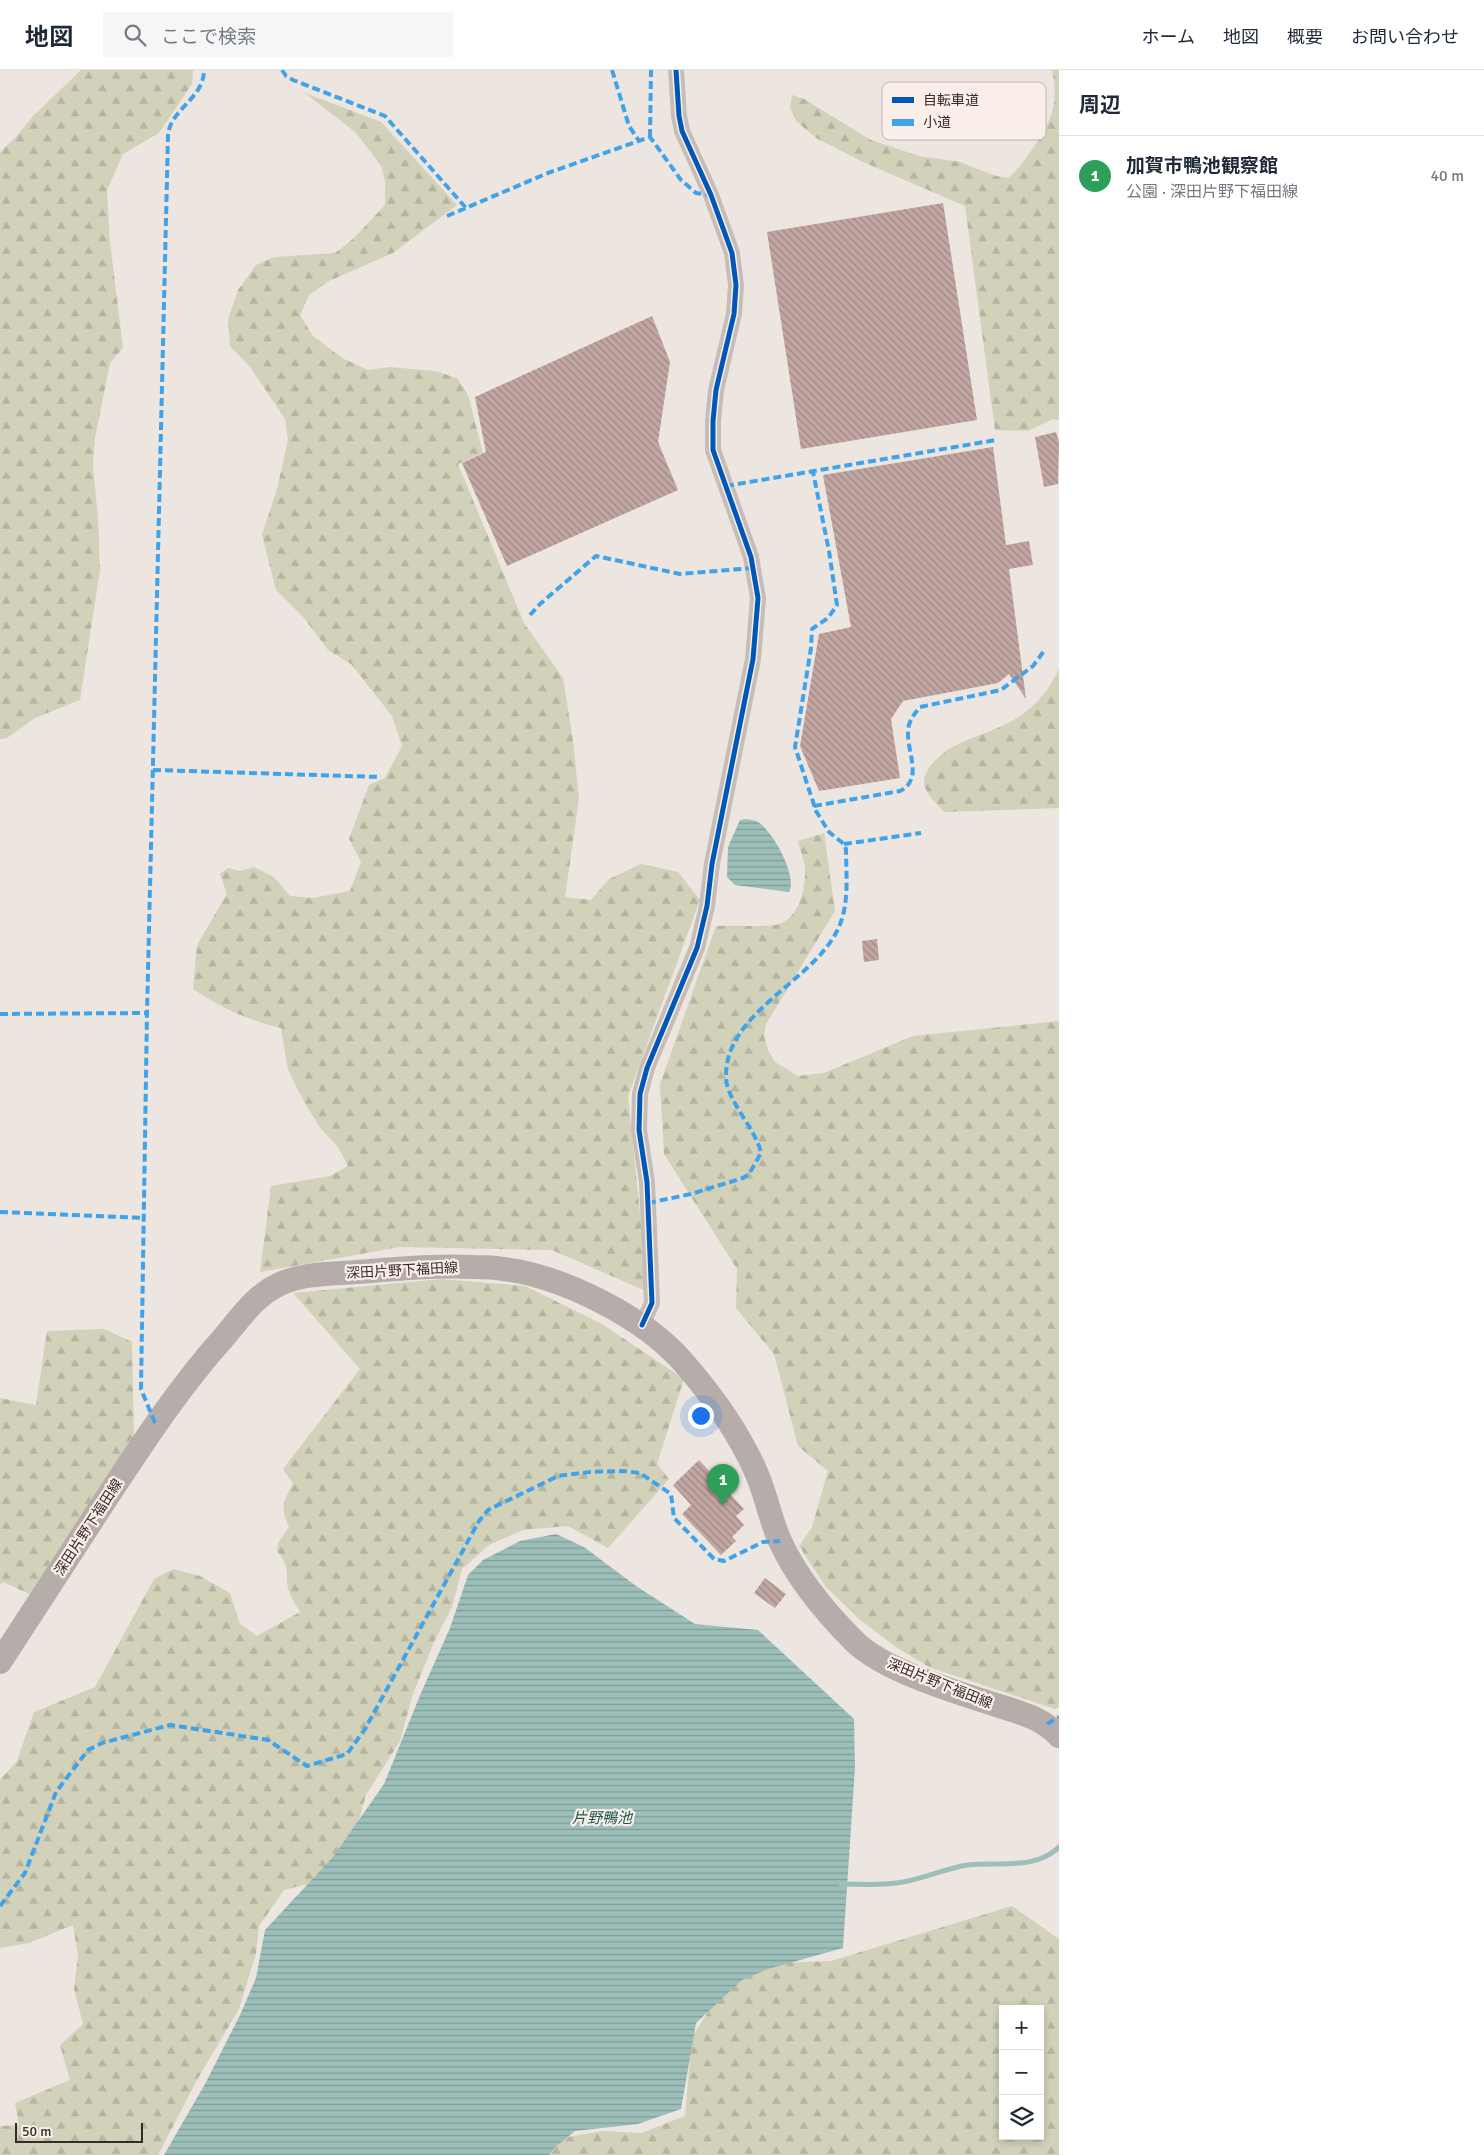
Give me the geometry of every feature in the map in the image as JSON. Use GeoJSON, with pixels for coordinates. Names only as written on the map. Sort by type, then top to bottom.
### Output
{"type":"FeatureCollection","features":[{"type":"Feature","properties":{"kind":"main road","name":"深田片野下福田線"},"geometry":{"type":"LineString","coordinates":[[0,1662],[160,1416],[198,1366],[252,1305],[274,1287],[298,1277],[429,1266],[504,1269],[564,1285],[642,1325],[680,1358],[719,1406],[756,1473],[780,1542],[818,1601],[858,1645],[888,1664],[921,1678],[985,1702],[1023,1713],[1047,1724],[1059,1736]]}},
{"type":"Feature","properties":{"kind":"street"},"geometry":{"type":"LineString","coordinates":[[642,1325],[652,1303],[647,1182],[639,1130],[640,1094],[647,1068],[696,948],[707,906],[712,864],[753,659],[758,598],[750,557],[713,450],[716,390],[734,314],[736,285],[732,252],[711,195],[682,131],[679,116],[676,70]]}},
{"type":"Feature","properties":{"kind":"green space"},"geometry":{"type":"Polygon","coordinates":[[[81,70],[193,70],[192,84],[159,133],[123,154],[107,190],[110,242],[123,348],[110,363],[95,438],[93,466],[100,570],[80,700],[35,718],[7,738],[0,739],[0,152],[17,136],[32,117],[81,70]]]}},
{"type":"Feature","properties":{"kind":"green space"},"geometry":{"type":"Polygon","coordinates":[[[1052,70],[1059,70],[1059,420],[1053,419],[1028,431],[995,430],[965,206],[863,162],[816,138],[796,121],[790,107],[792,95],[804,99],[871,140],[919,156],[960,162],[996,176],[1008,178],[1019,167],[1038,140],[1046,140],[1046,127],[1054,102],[1052,70]]]}},
{"type":"Feature","properties":{"kind":"green space"},"geometry":{"type":"Polygon","coordinates":[[[305,93],[381,122],[457,205],[393,253],[329,281],[309,295],[300,315],[313,336],[342,358],[368,370],[390,367],[435,371],[457,378],[468,395],[483,453],[458,464],[524,623],[563,678],[573,740],[579,799],[565,897],[591,900],[609,879],[641,864],[678,872],[700,900],[628,1096],[648,1292],[552,1250],[400,1247],[260,1272],[271,1186],[330,1176],[348,1166],[338,1147],[321,1129],[307,1107],[288,1070],[281,1028],[235,1013],[193,989],[197,945],[227,894],[220,874],[228,868],[240,871],[254,867],[274,877],[290,896],[312,898],[350,891],[361,862],[349,839],[369,785],[385,778],[402,746],[392,716],[351,664],[328,650],[304,618],[276,590],[262,535],[277,489],[288,440],[285,419],[251,368],[230,346],[228,319],[238,290],[256,265],[274,257],[335,253],[354,238],[385,205],[385,181],[381,165],[355,132],[305,93]]]}},
{"type":"Feature","properties":{"kind":"green space"},"geometry":{"type":"Polygon","coordinates":[[[1059,668],[1059,808],[944,812],[931,798],[924,785],[925,776],[930,766],[947,750],[1001,726],[1024,713],[1042,696],[1052,683],[1059,668]]]}},
{"type":"Feature","properties":{"kind":"green space"},"geometry":{"type":"Polygon","coordinates":[[[824,833],[835,911],[766,1024],[764,1036],[768,1050],[775,1062],[798,1076],[824,1073],[913,1036],[1059,1021],[1059,1707],[1055,1709],[929,1667],[899,1649],[860,1620],[826,1587],[799,1546],[812,1527],[828,1471],[798,1446],[774,1354],[736,1308],[737,1269],[664,1154],[660,1084],[716,926],[775,925],[790,917],[802,894],[805,876],[804,861],[798,841],[824,833]]]}},
{"type":"Feature","properties":{"kind":"green space"},"geometry":{"type":"Polygon","coordinates":[[[441,1279],[525,1286],[602,1324],[684,1379],[657,1464],[669,1479],[608,1548],[568,1526],[523,1530],[489,1545],[462,1569],[452,1607],[435,1640],[413,1694],[400,1741],[366,1795],[354,1838],[328,1879],[284,1890],[259,1926],[256,1953],[239,2009],[197,2080],[158,2155],[0,2155],[0,2126],[19,2125],[15,2103],[70,2080],[60,2045],[83,2024],[74,1989],[78,1956],[73,1925],[29,1943],[0,1948],[0,1780],[17,1761],[34,1712],[95,1687],[154,1579],[173,1569],[200,1576],[230,1593],[240,1624],[257,1636],[300,1612],[290,1594],[285,1564],[277,1551],[278,1543],[289,1527],[284,1514],[284,1505],[293,1484],[283,1469],[360,1369],[293,1293],[441,1279]]]}},
{"type":"Feature","properties":{"kind":"green space"},"geometry":{"type":"Polygon","coordinates":[[[104,1329],[132,1342],[134,1441],[32,1595],[3,1582],[0,1585],[0,1398],[36,1405],[47,1331],[104,1329]]]}},
{"type":"Feature","properties":{"kind":"green space"},"geometry":{"type":"Polygon","coordinates":[[[1012,1906],[1059,1939],[1059,2155],[540,2155],[555,2139],[604,2131],[641,2133],[685,2116],[692,2037],[722,1990],[748,1964],[831,1961],[1012,1906]]]}},
{"type":"Feature","properties":{"kind":"water"},"geometry":{"type":"Polygon","coordinates":[[[746,819],[758,822],[776,843],[790,875],[791,885],[789,892],[735,885],[727,877],[728,847],[740,820],[746,819]]]}},
{"type":"Feature","properties":{"kind":"water","name":"片野鴨池"},"geometry":{"type":"Polygon","coordinates":[[[556,1534],[584,1547],[636,1586],[695,1624],[758,1630],[854,1719],[855,1767],[843,1948],[768,1969],[742,1980],[696,2023],[681,2109],[638,2124],[575,2131],[555,2147],[549,2155],[164,2155],[205,2084],[240,2015],[256,1978],[265,1930],[333,1857],[384,1784],[450,1628],[468,1575],[483,1560],[520,1541],[556,1534]]]}},
{"type":"Feature","properties":{"kind":"building"},"geometry":{"type":"Polygon","coordinates":[[[943,203],[977,420],[801,449],[767,232],[943,203]]]}},
{"type":"Feature","properties":{"kind":"building"},"geometry":{"type":"Polygon","coordinates":[[[652,316],[670,362],[658,442],[678,490],[507,566],[462,463],[486,452],[475,397],[652,316]]]}},
{"type":"Feature","properties":{"kind":"building"},"geometry":{"type":"Polygon","coordinates":[[[1056,432],[1059,442],[1058,484],[1044,487],[1035,437],[1056,432]]]}},
{"type":"Feature","properties":{"kind":"building"},"geometry":{"type":"Polygon","coordinates":[[[993,447],[1006,545],[1029,541],[1033,565],[1009,569],[1026,699],[1009,674],[998,683],[903,701],[891,719],[900,778],[819,791],[800,746],[819,634],[851,627],[823,475],[993,447]]]}},
{"type":"Feature","properties":{"kind":"building"},"geometry":{"type":"Polygon","coordinates":[[[877,939],[879,960],[864,962],[862,941],[877,939]]]}},
{"type":"Feature","properties":{"kind":"building"},"geometry":{"type":"Polygon","coordinates":[[[699,1460],[744,1509],[736,1516],[744,1525],[732,1537],[736,1541],[721,1555],[682,1514],[691,1505],[673,1485],[699,1460]]]}},
{"type":"Feature","properties":{"kind":"building"},"geometry":{"type":"Polygon","coordinates":[[[765,1578],[786,1594],[775,1608],[754,1593],[765,1578]]]}},
{"type":"Feature","properties":{"kind":"waterway"},"geometry":{"type":"LineString","coordinates":[[841,1884],[896,1883],[967,1865],[1027,1862],[1039,1859],[1059,1847]]}},
{"type":"Feature","properties":{"kind":"marked path"},"geometry":{"type":"LineString","coordinates":[[155,1423],[141,1389],[147,1013],[168,136],[174,119],[199,89],[204,70]]}},
{"type":"Feature","properties":{"kind":"marked path"},"geometry":{"type":"LineString","coordinates":[[282,70],[286,76],[293,80],[385,116],[466,208]]}},
{"type":"Feature","properties":{"kind":"marked path"},"geometry":{"type":"LineString","coordinates":[[612,70],[629,126],[639,141]]}},
{"type":"Feature","properties":{"kind":"marked path"},"geometry":{"type":"LineString","coordinates":[[650,137],[651,70]]}},
{"type":"Feature","properties":{"kind":"marked path"},"geometry":{"type":"LineString","coordinates":[[447,216],[548,173],[650,137],[681,180],[696,193],[711,195]]}},
{"type":"Feature","properties":{"kind":"marked path"},"geometry":{"type":"LineString","coordinates":[[726,486],[996,440]]}},
{"type":"Feature","properties":{"kind":"marked path"},"geometry":{"type":"LineString","coordinates":[[648,1203],[691,1194],[743,1178],[749,1174],[761,1153],[754,1134],[736,1106],[728,1087],[726,1078],[729,1055],[739,1035],[753,1017],[825,950],[837,931],[844,911],[846,901],[846,849],[844,844],[829,832],[816,811],[795,747],[811,648],[812,629],[828,618],[837,605],[829,551],[813,472]]}},
{"type":"Feature","properties":{"kind":"marked path"},"geometry":{"type":"LineString","coordinates":[[530,615],[540,604],[596,556],[680,574],[752,568]]}},
{"type":"Feature","properties":{"kind":"marked path"},"geometry":{"type":"LineString","coordinates":[[814,806],[900,791],[908,785],[912,778],[913,770],[908,734],[909,725],[920,707],[1001,690],[1033,666],[1044,651]]}},
{"type":"Feature","properties":{"kind":"marked path"},"geometry":{"type":"LineString","coordinates":[[153,770],[381,777]]}},
{"type":"Feature","properties":{"kind":"marked path"},"geometry":{"type":"LineString","coordinates":[[844,844],[921,833]]}},
{"type":"Feature","properties":{"kind":"marked path"},"geometry":{"type":"LineString","coordinates":[[0,1014],[147,1013]]}},
{"type":"Feature","properties":{"kind":"marked path"},"geometry":{"type":"LineString","coordinates":[[0,1212],[144,1218]]}},
{"type":"Feature","properties":{"kind":"marked path"},"geometry":{"type":"LineString","coordinates":[[0,1906],[25,1873],[56,1792],[88,1750],[102,1743],[170,1725],[268,1740],[307,1766],[347,1754],[365,1729],[479,1521],[488,1510],[558,1476],[590,1472],[624,1471],[640,1473],[671,1494],[674,1518],[714,1559],[724,1561],[763,1542],[780,1541]]}},
{"type":"Feature","properties":{"kind":"marked path"},"geometry":{"type":"LineString","coordinates":[[1047,1724],[1059,1717]]}},
{"type":"Feature","properties":{"kind":"cycle path"},"geometry":{"type":"LineString","coordinates":[[642,1325],[652,1303],[647,1182],[639,1130],[640,1094],[647,1068],[697,948],[707,906],[712,864],[753,659],[758,598],[751,557],[713,450],[716,390],[734,314],[736,285],[732,253],[711,195],[682,131],[679,116],[676,70]]}},
{"type":"Feature","properties":{"kind":"place","name":"加賀市鴨池観察館"},"geometry":{"type":"Point","coordinates":[723,1505]}}]}
